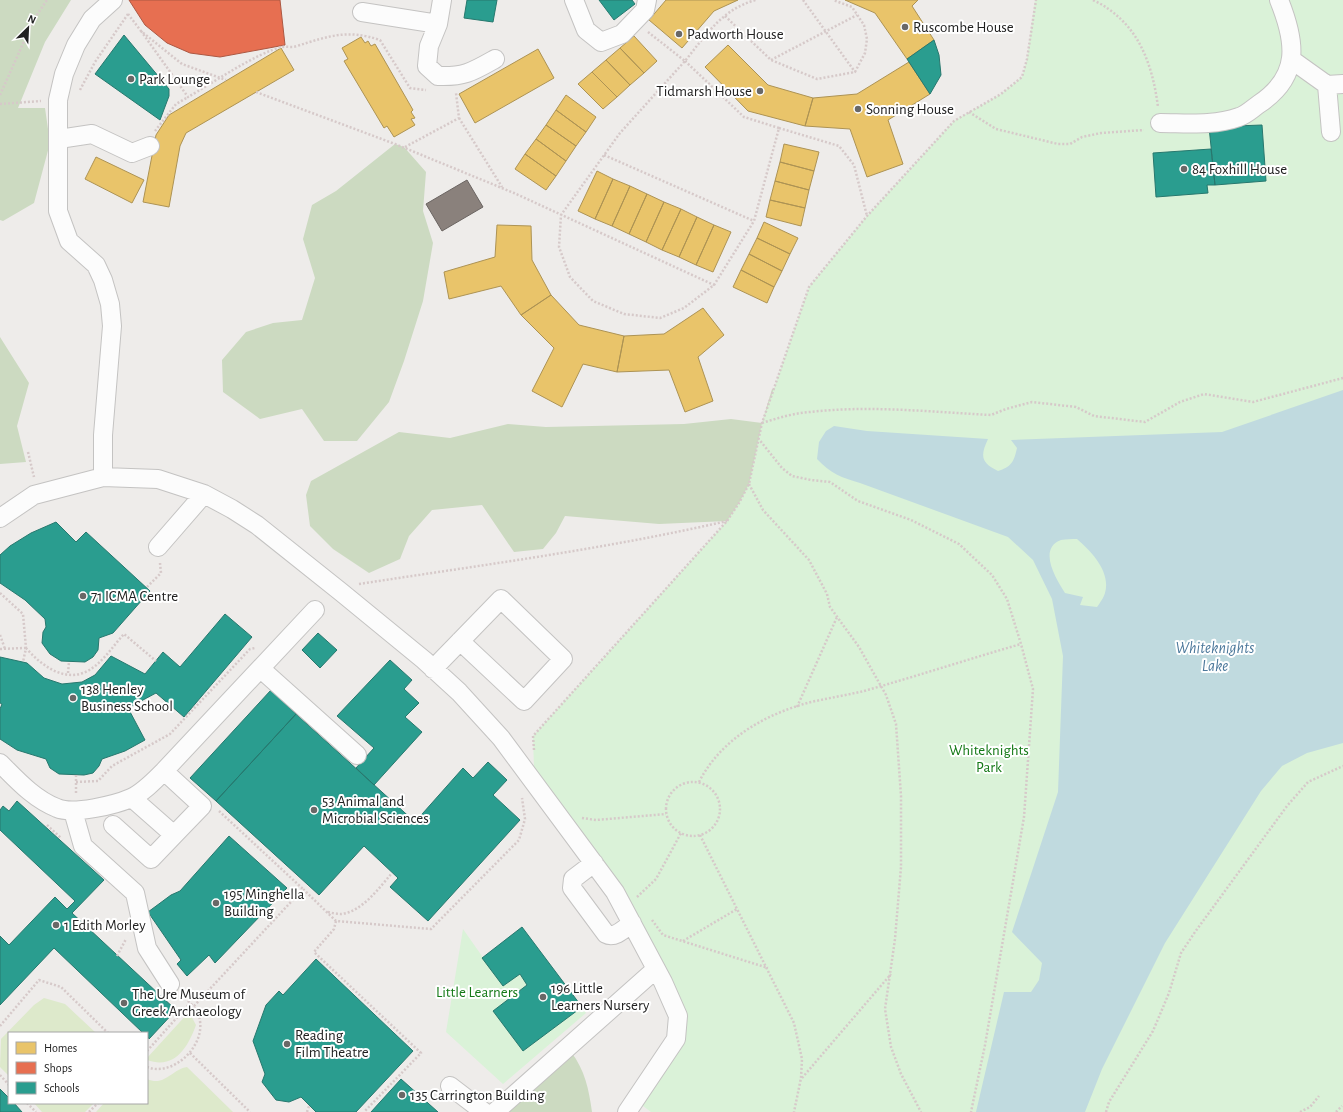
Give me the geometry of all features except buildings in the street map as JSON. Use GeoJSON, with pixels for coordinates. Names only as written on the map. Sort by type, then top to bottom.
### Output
{"type":"FeatureCollection","features":[{"type":"Feature","properties":{"kind":"street"},"geometry":{"type":"LineString","coordinates":[[442,0],[438,24],[429,46],[427,66],[438,76],[456,77],[473,71],[495,59]]}},
{"type":"Feature","properties":{"kind":"street"},"geometry":{"type":"LineString","coordinates":[[574,0],[586,30],[601,42],[622,34],[644,10],[647,0]]}},
{"type":"Feature","properties":{"kind":"street"},"geometry":{"type":"LineString","coordinates":[[1160,123],[1211,123],[1240,117],[1269,97],[1287,77],[1292,60],[1288,22],[1279,0]]}},
{"type":"Feature","properties":{"kind":"street"},"geometry":{"type":"LineString","coordinates":[[103,477],[103,435],[112,326],[110,304],[103,280],[96,265],[69,241],[58,211],[58,100],[64,74],[76,45],[92,19],[119,5]]}},
{"type":"Feature","properties":{"kind":"street"},"geometry":{"type":"LineString","coordinates":[[362,12],[438,24]]}},
{"type":"Feature","properties":{"kind":"street"},"geometry":{"type":"LineString","coordinates":[[1292,60],[1335,84],[1331,132]]}},
{"type":"Feature","properties":{"kind":"street"},"geometry":{"type":"LineString","coordinates":[[59,138],[92,134],[132,153],[150,146]]}},
{"type":"Feature","properties":{"kind":"street"},"geometry":{"type":"LineString","coordinates":[[0,518],[34,495],[103,477],[158,479],[204,494],[232,508],[257,525],[341,592],[434,669],[459,692],[501,738],[594,863],[629,901],[632,922],[678,1016],[676,1039],[631,1106]]}},
{"type":"Feature","properties":{"kind":"street"},"geometry":{"type":"LineString","coordinates":[[158,547],[204,494]]}},
{"type":"Feature","properties":{"kind":"street"},"geometry":{"type":"LineString","coordinates":[[434,669],[460,641],[501,599],[563,659],[524,701],[460,641]]}},
{"type":"Feature","properties":{"kind":"street"},"geometry":{"type":"LineString","coordinates":[[76,802],[81,811],[132,798],[149,786],[262,669],[314,610]]}},
{"type":"Feature","properties":{"kind":"street"},"geometry":{"type":"LineString","coordinates":[[262,669],[358,755]]}},
{"type":"Feature","properties":{"kind":"street"},"geometry":{"type":"LineString","coordinates":[[113,825],[151,859],[202,806],[164,771]]}},
{"type":"Feature","properties":{"kind":"street"},"geometry":{"type":"LineString","coordinates":[[3,774],[33,794],[58,808],[76,802]]}},
{"type":"Feature","properties":{"kind":"street"},"geometry":{"type":"LineString","coordinates":[[132,798],[174,835]]}},
{"type":"Feature","properties":{"kind":"street"},"geometry":{"type":"LineString","coordinates":[[76,802],[83,846],[135,893],[147,948],[170,984]]}},
{"type":"Feature","properties":{"kind":"street"},"geometry":{"type":"LineString","coordinates":[[594,863],[573,880],[572,888],[609,936],[614,935],[632,922]]}},
{"type":"Feature","properties":{"kind":"street"},"geometry":{"type":"LineString","coordinates":[[495,1112],[656,969]]}},
{"type":"Feature","properties":{"kind":"street"},"geometry":{"type":"LineString","coordinates":[[450,1086],[484,1112]]}},
{"type":"Feature","properties":{"kind":"path"},"geometry":{"type":"LineString","coordinates":[[0,94],[34,19],[47,0]]}},
{"type":"Feature","properties":{"kind":"path"},"geometry":{"type":"LineString","coordinates":[[756,0],[747,2],[718,20],[685,61],[620,134],[560,215],[559,247],[570,277],[593,301],[624,314],[660,318],[684,308],[714,285],[754,222],[779,128]]}},
{"type":"Feature","properties":{"kind":"path"},"geometry":{"type":"LineString","coordinates":[[803,0],[855,72]]}},
{"type":"Feature","properties":{"kind":"path"},"geometry":{"type":"LineString","coordinates":[[833,0],[852,7],[864,25],[867,39],[865,53],[855,72]]}},
{"type":"Feature","properties":{"kind":"path"},"geometry":{"type":"LineString","coordinates":[[534,756],[533,736],[727,521],[740,503],[749,484],[762,423],[809,287],[867,216],[954,121],[1001,94],[1022,77],[1027,59],[1036,0]]}},
{"type":"Feature","properties":{"kind":"path"},"geometry":{"type":"LineString","coordinates":[[969,112],[996,129],[1058,144],[1070,144],[1082,137],[1101,133],[1160,129],[1155,83],[1140,42],[1112,12],[1093,0]]}},
{"type":"Feature","properties":{"kind":"path"},"geometry":{"type":"LineString","coordinates":[[119,5],[141,31],[188,97]]}},
{"type":"Feature","properties":{"kind":"path"},"geometry":{"type":"LineString","coordinates":[[77,96],[95,62],[128,14]]}},
{"type":"Feature","properties":{"kind":"path"},"geometry":{"type":"LineString","coordinates":[[771,60],[857,15]]}},
{"type":"Feature","properties":{"kind":"path"},"geometry":{"type":"LineString","coordinates":[[725,16],[771,60],[817,79],[855,72]]}},
{"type":"Feature","properties":{"kind":"path"},"geometry":{"type":"LineString","coordinates":[[634,21],[685,61],[744,117],[839,146],[854,165],[867,216]]}},
{"type":"Feature","properties":{"kind":"path"},"geometry":{"type":"LineString","coordinates":[[141,31],[182,64],[226,80]]}},
{"type":"Feature","properties":{"kind":"path"},"geometry":{"type":"LineString","coordinates":[[150,146],[157,128],[176,104],[258,56],[282,47],[295,47],[333,34],[350,33],[380,40],[410,88],[433,92]]}},
{"type":"Feature","properties":{"kind":"path"},"geometry":{"type":"LineString","coordinates":[[456,77],[456,95],[459,118],[502,188]]}},
{"type":"Feature","properties":{"kind":"path"},"geometry":{"type":"LineString","coordinates":[[256,92],[404,148],[502,188],[714,285]]}},
{"type":"Feature","properties":{"kind":"path"},"geometry":{"type":"LineString","coordinates":[[448,94],[456,95]]}},
{"type":"Feature","properties":{"kind":"path"},"geometry":{"type":"LineString","coordinates":[[0,104],[47,100]]}},
{"type":"Feature","properties":{"kind":"path"},"geometry":{"type":"LineString","coordinates":[[404,148],[459,118]]}},
{"type":"Feature","properties":{"kind":"path"},"geometry":{"type":"LineString","coordinates":[[604,154],[754,222]]}},
{"type":"Feature","properties":{"kind":"path"},"geometry":{"type":"LineString","coordinates":[[762,423],[793,414],[835,410],[889,409],[991,415],[1032,402],[1076,407],[1094,416],[1145,422],[1180,402],[1204,394],[1253,402],[1343,378]]}},
{"type":"Feature","properties":{"kind":"path"},"geometry":{"type":"LineString","coordinates":[[758,438],[782,468],[792,476],[830,482],[858,501],[911,520],[958,544],[992,575],[1007,599],[1033,689],[1024,817],[986,1037],[971,1112]]}},
{"type":"Feature","properties":{"kind":"path"},"geometry":{"type":"LineString","coordinates":[[28,452],[36,484]]}},
{"type":"Feature","properties":{"kind":"path"},"geometry":{"type":"LineString","coordinates":[[749,484],[763,510],[809,560],[827,594],[830,607],[859,647],[880,685],[896,724],[901,796],[901,867],[891,974],[886,1009],[891,1047],[901,1074],[921,1112]]}},
{"type":"Feature","properties":{"kind":"path"},"geometry":{"type":"LineString","coordinates":[[355,584],[468,569],[727,521]]}},
{"type":"Feature","properties":{"kind":"path"},"geometry":{"type":"LineString","coordinates":[[147,588],[161,573],[158,547]]}},
{"type":"Feature","properties":{"kind":"path"},"geometry":{"type":"LineString","coordinates":[[0,592],[23,614],[26,648],[23,662]]}},
{"type":"Feature","properties":{"kind":"path"},"geometry":{"type":"LineString","coordinates":[[797,707],[837,616]]}},
{"type":"Feature","properties":{"kind":"path"},"geometry":{"type":"LineString","coordinates":[[26,648],[37,662],[53,670],[68,673],[83,673],[98,663],[124,634],[156,661]]}},
{"type":"Feature","properties":{"kind":"path"},"geometry":{"type":"LineString","coordinates":[[0,635],[5,649]]}},
{"type":"Feature","properties":{"kind":"path"},"geometry":{"type":"LineString","coordinates":[[699,782],[708,765],[736,736],[773,716],[797,707],[880,685],[1021,644]]}},
{"type":"Feature","properties":{"kind":"path"},"geometry":{"type":"LineString","coordinates":[[0,649],[26,648]]}},
{"type":"Feature","properties":{"kind":"path"},"geometry":{"type":"LineString","coordinates":[[68,673],[69,662]]}},
{"type":"Feature","properties":{"kind":"path"},"geometry":{"type":"LineString","coordinates":[[76,775],[76,782],[98,781],[112,766],[149,747]]}},
{"type":"Feature","properties":{"kind":"path"},"geometry":{"type":"LineString","coordinates":[[1106,1112],[1109,1102],[1153,1031],[1169,992],[1181,953],[1195,932],[1287,806],[1308,782],[1343,766]]}},
{"type":"Feature","properties":{"kind":"path"},"geometry":{"type":"LineString","coordinates":[[686,782],[699,782],[711,788],[717,795],[720,804],[720,813],[717,822],[711,829],[700,835],[694,836],[681,833],[670,824],[666,814],[667,799],[678,786],[686,782]]}},
{"type":"Feature","properties":{"kind":"path"},"geometry":{"type":"LineString","coordinates":[[216,809],[303,888],[336,921],[431,930],[519,840],[524,819],[521,792]]}},
{"type":"Feature","properties":{"kind":"path"},"geometry":{"type":"LineString","coordinates":[[558,814],[596,820],[666,814]]}},
{"type":"Feature","properties":{"kind":"path"},"geometry":{"type":"LineString","coordinates":[[629,901],[656,879],[681,833]]}},
{"type":"Feature","properties":{"kind":"path"},"geometry":{"type":"LineString","coordinates":[[700,835],[768,968],[794,1023],[802,1059],[801,1078],[794,1112]]}},
{"type":"Feature","properties":{"kind":"path"},"geometry":{"type":"LineString","coordinates":[[327,912],[341,914],[360,905],[374,894],[392,873]]}},
{"type":"Feature","properties":{"kind":"path"},"geometry":{"type":"LineString","coordinates":[[194,1006],[303,888]]}},
{"type":"Feature","properties":{"kind":"path"},"geometry":{"type":"LineString","coordinates":[[629,901],[641,903]]}},
{"type":"Feature","properties":{"kind":"path"},"geometry":{"type":"LineString","coordinates":[[682,942],[737,909]]}},
{"type":"Feature","properties":{"kind":"path"},"geometry":{"type":"LineString","coordinates":[[649,916],[663,936],[768,968]]}},
{"type":"Feature","properties":{"kind":"path"},"geometry":{"type":"LineString","coordinates":[[336,921],[334,929],[314,952],[421,1053],[364,1112]]}},
{"type":"Feature","properties":{"kind":"path"},"geometry":{"type":"LineString","coordinates":[[117,956],[128,936]]}},
{"type":"Feature","properties":{"kind":"path"},"geometry":{"type":"LineString","coordinates":[[801,1078],[891,974]]}},
{"type":"Feature","properties":{"kind":"path"},"geometry":{"type":"LineString","coordinates":[[0,1026],[39,980],[61,987],[107,1032]]}},
{"type":"Feature","properties":{"kind":"path"},"geometry":{"type":"LineString","coordinates":[[148,1067],[162,1069],[177,1064],[190,1053],[199,1033],[200,1021],[194,1006],[170,984]]}},
{"type":"Feature","properties":{"kind":"path"},"geometry":{"type":"LineString","coordinates":[[148,1049],[190,1002]]}},
{"type":"Feature","properties":{"kind":"path"},"geometry":{"type":"LineString","coordinates":[[190,1053],[250,1112]]}},
{"type":"Feature","properties":{"kind":"path"},"geometry":{"type":"LineString","coordinates":[[0,1076],[8,1084]]}},
{"type":"Feature","properties":{"kind":"path"},"geometry":{"type":"LineString","coordinates":[[1300,1112],[1310,1107],[1319,1096]]}},
{"type":"Feature","properties":{"kind":"path"},"geometry":{"type":"LineString","coordinates":[[28,1104],[36,1112]]}},
{"type":"Feature","properties":{"kind":"path"},"geometry":{"type":"LineString","coordinates":[[90,1112],[97,1104]]}},
{"type":"Feature","properties":{"kind":"path"},"geometry":{"type":"LineString","coordinates":[[307,1112],[309,1106]]}},
{"type":"Feature","properties":{"kind":"path"},"geometry":{"type":"LineString","coordinates":[[1336,1112],[1343,1106]]}},
{"type":"Feature","properties":{"kind":"path"},"geometry":{"type":"LineString","coordinates":[[1341,1112],[1343,1106]]}},
{"type":"Feature","properties":{"kind":"green space"},"geometry":{"type":"Polygon","coordinates":[[[0,0],[71,0],[45,42],[18,108],[45,108],[50,143],[34,203],[3,221],[0,220],[0,0]]]}},
{"type":"Feature","properties":{"kind":"green space","name":"Whiteknights Park"},"geometry":{"type":"Polygon","coordinates":[[[1035,0],[1343,0],[1343,1112],[651,1112],[635,1100],[678,1015],[534,769],[533,736],[727,521],[749,484],[762,423],[809,287],[867,216],[954,121],[1001,94],[1022,77],[1027,59],[1035,0]]]}},
{"type":"Feature","properties":{"kind":"green space"},"geometry":{"type":"Polygon","coordinates":[[[395,144],[404,147],[426,172],[423,211],[433,243],[423,301],[389,402],[357,441],[324,441],[302,409],[260,419],[223,392],[222,360],[246,332],[273,323],[302,320],[315,278],[303,239],[312,205],[336,191],[395,144]]]}},
{"type":"Feature","properties":{"kind":"green space"},"geometry":{"type":"Polygon","coordinates":[[[0,337],[29,383],[17,426],[26,462],[0,464],[0,337]]]}},
{"type":"Feature","properties":{"kind":"green space"},"geometry":{"type":"Polygon","coordinates":[[[865,377],[727,521],[659,524],[565,516],[556,533],[543,549],[514,552],[482,505],[432,510],[409,536],[400,559],[369,573],[333,549],[310,526],[306,495],[311,481],[399,432],[450,438],[508,424],[546,427],[684,424],[731,419],[762,423],[772,389],[865,377]]]}},
{"type":"Feature","properties":{"kind":"green space","name":"Little Learners"},"geometry":{"type":"Polygon","coordinates":[[[463,929],[503,986],[520,974],[527,985],[493,1011],[523,1051],[582,1007],[586,1013],[503,1084],[446,1032],[463,929]]]}},
{"type":"Feature","properties":{"kind":"green space"},"geometry":{"type":"Polygon","coordinates":[[[44,998],[65,1004],[95,1032],[8,1032],[8,1075],[0,1067],[1,1039],[34,1005],[44,998]]]}},
{"type":"Feature","properties":{"kind":"green space"},"geometry":{"type":"Polygon","coordinates":[[[189,1012],[196,1025],[189,1041],[179,1054],[173,1059],[165,1062],[148,1060],[148,1057],[189,1012]]]}},
{"type":"Feature","properties":{"kind":"green space"},"geometry":{"type":"Polygon","coordinates":[[[571,1052],[580,1066],[586,1080],[592,1112],[503,1112],[571,1052]]]}},
{"type":"Feature","properties":{"kind":"green space"},"geometry":{"type":"Polygon","coordinates":[[[187,1067],[233,1112],[96,1112],[103,1104],[148,1104],[148,1079],[159,1081],[182,1068],[187,1067]]]}},
{"type":"Feature","properties":{"kind":"green space"},"geometry":{"type":"Polygon","coordinates":[[[35,1104],[93,1104],[85,1112],[42,1112],[35,1104]]]}},
{"type":"Feature","properties":{"kind":"water","name":"Whiteknights Lake"},"geometry":{"type":"Polygon","coordinates":[[[1343,390],[1343,743],[1307,753],[1282,766],[1261,791],[1165,943],[1102,1069],[1085,1112],[976,1112],[1004,992],[1031,992],[1039,980],[1042,963],[1012,932],[1058,792],[1063,656],[1052,599],[1033,560],[1008,537],[837,474],[817,459],[819,442],[826,431],[834,426],[867,431],[988,439],[983,454],[985,462],[998,471],[1009,466],[1015,457],[1017,448],[1011,440],[1222,432],[1343,390]],[[1067,539],[1061,540],[1054,544],[1050,550],[1051,565],[1065,593],[1083,597],[1080,605],[1097,607],[1105,593],[1105,578],[1099,563],[1077,539],[1067,539]]]}},
{"type":"Feature","properties":{"kind":"place","name":"Ruscombe House"},"geometry":{"type":"Point","coordinates":[905,27]}},
{"type":"Feature","properties":{"kind":"place","name":"Padworth House"},"geometry":{"type":"Point","coordinates":[679,34]}},
{"type":"Feature","properties":{"kind":"place","name":"Park Lounge"},"geometry":{"type":"Point","coordinates":[131,79]}},
{"type":"Feature","properties":{"kind":"place","name":"Tidmarsh House"},"geometry":{"type":"Point","coordinates":[760,91]}},
{"type":"Feature","properties":{"kind":"place","name":"Sonning House"},"geometry":{"type":"Point","coordinates":[858,109]}},
{"type":"Feature","properties":{"kind":"place","name":"84 Foxhill House"},"geometry":{"type":"Point","coordinates":[1184,169]}},
{"type":"Feature","properties":{"kind":"place","name":"71 ICMA Centre"},"geometry":{"type":"Point","coordinates":[83,596]}},
{"type":"Feature","properties":{"kind":"place","name":"138 Henley Business School"},"geometry":{"type":"Point","coordinates":[73,698]}},
{"type":"Feature","properties":{"kind":"place","name":"53 Animal and Microbial Sciences"},"geometry":{"type":"Point","coordinates":[314,810]}},
{"type":"Feature","properties":{"kind":"place","name":"195 Minghella Building"},"geometry":{"type":"Point","coordinates":[216,903]}},
{"type":"Feature","properties":{"kind":"place","name":"1 Edith Morley"},"geometry":{"type":"Point","coordinates":[56,925]}},
{"type":"Feature","properties":{"kind":"place","name":"196 Little Learners Nursery"},"geometry":{"type":"Point","coordinates":[543,997]}},
{"type":"Feature","properties":{"kind":"place","name":"The Ure Museum of Greek Archaeology"},"geometry":{"type":"Point","coordinates":[124,1003]}},
{"type":"Feature","properties":{"kind":"place","name":"Reading Film Theatre"},"geometry":{"type":"Point","coordinates":[287,1044]}},
{"type":"Feature","properties":{"kind":"place","name":"135 Carrington Building"},"geometry":{"type":"Point","coordinates":[402,1095]}}]}
